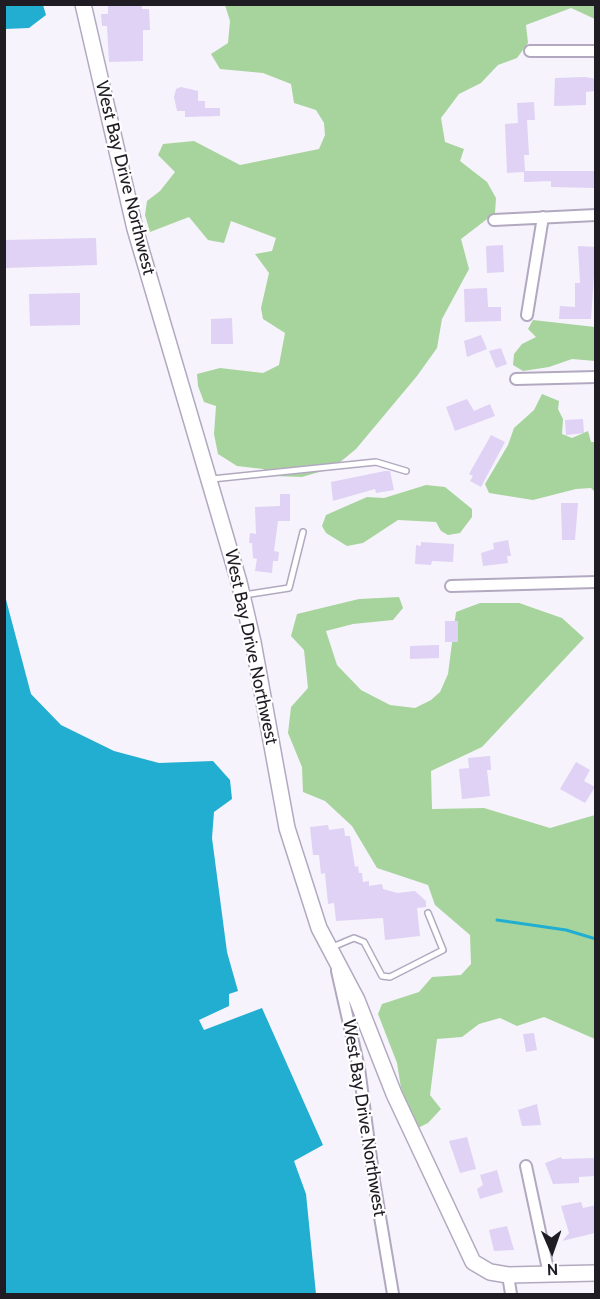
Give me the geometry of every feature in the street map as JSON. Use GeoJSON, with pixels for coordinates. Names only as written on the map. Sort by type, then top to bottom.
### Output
{"type":"FeatureCollection","features":[{"type":"Feature","properties":{"kind":"street","name":"West Bay Drive Northwest"},"geometry":{"type":"LineString","coordinates":[[83,4],[135,229],[210,479],[242,595],[287,828],[296,861],[331,954],[359,1068],[374,1181],[393,1294]]}},
{"type":"Feature","properties":{"kind":"street"},"geometry":{"type":"LineString","coordinates":[[530,51],[596,51]]}},
{"type":"Feature","properties":{"kind":"street"},"geometry":{"type":"LineString","coordinates":[[494,220],[596,215]]}},
{"type":"Feature","properties":{"kind":"street"},"geometry":{"type":"LineString","coordinates":[[527,315],[543,218]]}},
{"type":"Feature","properties":{"kind":"street"},"geometry":{"type":"LineString","coordinates":[[516,379],[596,377]]}},
{"type":"Feature","properties":{"kind":"street"},"geometry":{"type":"LineString","coordinates":[[451,586],[596,582]]}},
{"type":"Feature","properties":{"kind":"street"},"geometry":{"type":"LineString","coordinates":[[331,954],[357,1000],[394,1094],[468,1254],[479,1266],[508,1275],[596,1273]]}},
{"type":"Feature","properties":{"kind":"street"},"geometry":{"type":"LineString","coordinates":[[526,1166],[549,1274]]}},
{"type":"Feature","properties":{"kind":"street"},"geometry":{"type":"LineString","coordinates":[[508,1275],[511,1294]]}},
{"type":"Feature","properties":{"kind":"lane"},"geometry":{"type":"LineString","coordinates":[[210,479],[368,463],[390,465],[406,471]]}},
{"type":"Feature","properties":{"kind":"lane"},"geometry":{"type":"LineString","coordinates":[[242,595],[289,588],[303,532]]}},
{"type":"Feature","properties":{"kind":"lane"},"geometry":{"type":"LineString","coordinates":[[331,954],[354,938],[364,942],[382,976],[390,977],[443,950],[428,913]]}},
{"type":"Feature","properties":{"kind":"green space"},"geometry":{"type":"Polygon","coordinates":[[[225,5],[595,5],[595,19],[571,8],[526,25],[528,43],[517,58],[498,65],[481,83],[459,94],[441,118],[445,142],[464,149],[460,161],[487,182],[496,198],[495,213],[461,239],[469,269],[442,319],[437,348],[417,376],[356,449],[333,468],[302,477],[273,476],[263,469],[237,466],[218,454],[214,434],[216,406],[204,402],[198,386],[197,374],[220,368],[263,373],[279,365],[285,333],[263,319],[261,308],[269,273],[255,254],[272,251],[276,238],[231,221],[224,243],[208,240],[189,217],[150,232],[145,215],[147,201],[160,191],[175,172],[158,155],[163,144],[194,141],[240,165],[319,149],[325,135],[324,123],[316,110],[294,103],[291,84],[263,73],[220,69],[211,54],[228,43],[230,21],[225,5]]]}},
{"type":"Feature","properties":{"kind":"green space"},"geometry":{"type":"Polygon","coordinates":[[[533,320],[595,327],[595,361],[572,359],[549,367],[523,371],[513,365],[514,354],[522,344],[536,337],[528,329],[533,320]]]}},
{"type":"Feature","properties":{"kind":"green space"},"geometry":{"type":"Polygon","coordinates":[[[542,394],[559,401],[558,409],[563,419],[562,434],[572,438],[588,431],[591,442],[595,442],[595,492],[591,488],[576,489],[533,500],[489,493],[485,484],[508,445],[514,428],[534,410],[542,394]]]}},
{"type":"Feature","properties":{"kind":"green space"},"geometry":{"type":"Polygon","coordinates":[[[426,485],[445,487],[472,509],[472,517],[460,533],[448,535],[441,531],[436,522],[398,520],[363,543],[347,546],[326,533],[322,526],[326,515],[367,497],[384,498],[426,485]]]}},
{"type":"Feature","properties":{"kind":"green space"},"geometry":{"type":"Polygon","coordinates":[[[399,597],[403,608],[393,620],[353,624],[326,631],[337,665],[361,690],[390,705],[415,708],[431,700],[440,692],[448,674],[456,612],[480,603],[519,603],[562,618],[584,638],[482,747],[431,771],[432,809],[484,808],[550,828],[595,815],[595,1039],[544,1017],[517,1026],[500,1018],[479,1024],[462,1037],[437,1039],[430,1095],[441,1109],[428,1123],[418,1128],[401,1088],[397,1063],[378,1014],[382,1004],[419,992],[432,977],[461,975],[471,964],[470,935],[435,905],[428,885],[377,868],[352,826],[325,801],[303,792],[302,767],[288,733],[291,707],[308,688],[304,650],[291,636],[297,614],[359,599],[399,597]]]}},
{"type":"Feature","properties":{"kind":"water"},"geometry":{"type":"Polygon","coordinates":[[[4,5],[43,5],[46,15],[29,28],[5,29],[4,5]]]}},
{"type":"Feature","properties":{"kind":"water"},"geometry":{"type":"Polygon","coordinates":[[[4,592],[31,694],[61,725],[114,751],[159,763],[213,761],[230,780],[232,799],[214,812],[212,838],[227,952],[238,991],[229,994],[229,1006],[199,1020],[204,1030],[262,1008],[323,1145],[294,1161],[306,1194],[316,1294],[5,1294],[4,592]]]}},
{"type":"Feature","properties":{"kind":"building"},"geometry":{"type":"Polygon","coordinates":[[[108,4],[142,4],[142,9],[149,9],[150,30],[143,30],[143,61],[109,62],[107,26],[102,26],[101,14],[108,14],[108,4]]]}},
{"type":"Feature","properties":{"kind":"building"},"geometry":{"type":"Polygon","coordinates":[[[555,78],[596,79],[596,91],[586,92],[586,105],[554,106],[555,78]]]}},
{"type":"Feature","properties":{"kind":"building"},"geometry":{"type":"Polygon","coordinates":[[[181,87],[198,91],[198,101],[205,101],[205,108],[220,108],[220,116],[185,117],[185,111],[177,111],[174,97],[176,89],[181,87]]]}},
{"type":"Feature","properties":{"kind":"building"},"geometry":{"type":"Polygon","coordinates":[[[534,102],[535,120],[527,120],[529,155],[524,155],[525,171],[596,171],[596,188],[551,187],[551,181],[524,182],[524,172],[507,173],[505,124],[518,123],[517,103],[534,102]]]}},
{"type":"Feature","properties":{"kind":"building"},"geometry":{"type":"Polygon","coordinates":[[[96,238],[97,265],[4,268],[4,240],[96,238]]]}},
{"type":"Feature","properties":{"kind":"building"},"geometry":{"type":"Polygon","coordinates":[[[503,245],[504,272],[487,273],[486,246],[503,245]]]}},
{"type":"Feature","properties":{"kind":"building"},"geometry":{"type":"Polygon","coordinates":[[[578,246],[596,247],[591,319],[559,319],[560,306],[575,307],[575,283],[580,283],[578,246]]]}},
{"type":"Feature","properties":{"kind":"building"},"geometry":{"type":"Polygon","coordinates":[[[487,288],[488,307],[501,307],[501,321],[465,322],[464,289],[487,288]]]}},
{"type":"Feature","properties":{"kind":"building"},"geometry":{"type":"Polygon","coordinates":[[[80,293],[80,325],[30,326],[29,294],[80,293]]]}},
{"type":"Feature","properties":{"kind":"building"},"geometry":{"type":"Polygon","coordinates":[[[232,318],[233,344],[211,344],[211,319],[232,318]]]}},
{"type":"Feature","properties":{"kind":"building"},"geometry":{"type":"Polygon","coordinates":[[[481,335],[487,349],[467,357],[464,341],[481,335]]]}},
{"type":"Feature","properties":{"kind":"building"},"geometry":{"type":"Polygon","coordinates":[[[501,348],[507,364],[496,368],[489,351],[501,348]]]}},
{"type":"Feature","properties":{"kind":"building"},"geometry":{"type":"Polygon","coordinates":[[[467,399],[474,411],[490,404],[495,416],[455,431],[446,407],[467,399]]]}},
{"type":"Feature","properties":{"kind":"building"},"geometry":{"type":"Polygon","coordinates":[[[583,419],[584,433],[566,435],[565,420],[583,419]]]}},
{"type":"Feature","properties":{"kind":"building"},"geometry":{"type":"Polygon","coordinates":[[[491,435],[505,442],[481,487],[470,481],[473,476],[469,474],[491,435]]]}},
{"type":"Feature","properties":{"kind":"building"},"geometry":{"type":"Polygon","coordinates":[[[390,471],[394,490],[376,493],[375,489],[333,501],[331,482],[390,471]]]}},
{"type":"Feature","properties":{"kind":"building"},"geometry":{"type":"Polygon","coordinates":[[[280,494],[290,494],[290,521],[278,521],[274,551],[279,552],[278,561],[273,561],[272,573],[255,571],[257,559],[253,558],[252,543],[249,543],[250,533],[256,534],[255,507],[280,506],[280,494]]]}},
{"type":"Feature","properties":{"kind":"building"},"geometry":{"type":"Polygon","coordinates":[[[561,503],[578,503],[575,540],[562,540],[561,503]]]}},
{"type":"Feature","properties":{"kind":"building"},"geometry":{"type":"Polygon","coordinates":[[[508,540],[511,556],[507,556],[508,563],[483,566],[481,553],[494,549],[493,543],[508,540]]]}},
{"type":"Feature","properties":{"kind":"building"},"geometry":{"type":"Polygon","coordinates":[[[421,542],[454,544],[453,562],[432,561],[431,565],[415,564],[416,545],[421,546],[421,542]]]}},
{"type":"Feature","properties":{"kind":"building"},"geometry":{"type":"Polygon","coordinates":[[[445,621],[458,621],[458,642],[445,642],[445,621]]]}},
{"type":"Feature","properties":{"kind":"building"},"geometry":{"type":"Polygon","coordinates":[[[439,645],[439,658],[410,659],[410,646],[439,645]]]}},
{"type":"Feature","properties":{"kind":"building"},"geometry":{"type":"Polygon","coordinates":[[[490,756],[491,770],[487,770],[490,796],[462,799],[459,769],[469,768],[468,758],[490,756]]]}},
{"type":"Feature","properties":{"kind":"building"},"geometry":{"type":"Polygon","coordinates":[[[576,762],[590,770],[584,781],[595,787],[585,803],[560,789],[576,762]]]}},
{"type":"Feature","properties":{"kind":"building"},"geometry":{"type":"Polygon","coordinates":[[[328,825],[329,830],[344,828],[345,836],[350,836],[355,867],[358,866],[359,873],[362,873],[363,882],[369,881],[369,886],[382,884],[383,889],[397,893],[415,891],[426,901],[426,907],[417,908],[420,936],[385,940],[383,918],[336,921],[334,903],[328,904],[325,873],[321,874],[319,855],[313,855],[310,827],[328,825]]]}},
{"type":"Feature","properties":{"kind":"building"},"geometry":{"type":"Polygon","coordinates":[[[534,1033],[537,1050],[526,1052],[523,1034],[534,1033]]]}},
{"type":"Feature","properties":{"kind":"building"},"geometry":{"type":"Polygon","coordinates":[[[537,1104],[541,1125],[522,1126],[518,1110],[537,1104]]]}},
{"type":"Feature","properties":{"kind":"building"},"geometry":{"type":"Polygon","coordinates":[[[467,1137],[476,1169],[460,1173],[449,1141],[467,1137]]]}},
{"type":"Feature","properties":{"kind":"building"},"geometry":{"type":"Polygon","coordinates":[[[561,1157],[562,1159],[596,1158],[596,1176],[579,1177],[579,1183],[553,1184],[545,1163],[561,1157]]]}},
{"type":"Feature","properties":{"kind":"building"},"geometry":{"type":"Polygon","coordinates":[[[497,1170],[503,1192],[480,1199],[477,1189],[483,1185],[480,1175],[497,1170]]]}},
{"type":"Feature","properties":{"kind":"building"},"geometry":{"type":"Polygon","coordinates":[[[581,1202],[583,1208],[596,1205],[595,1233],[562,1241],[569,1233],[561,1206],[581,1202]]]}},
{"type":"Feature","properties":{"kind":"building"},"geometry":{"type":"Polygon","coordinates":[[[507,1226],[514,1250],[494,1251],[489,1230],[507,1226]]]}},
{"type":"Feature","properties":{"kind":"waterway"},"geometry":{"type":"LineString","coordinates":[[497,920],[566,930],[596,939]]}}]}
